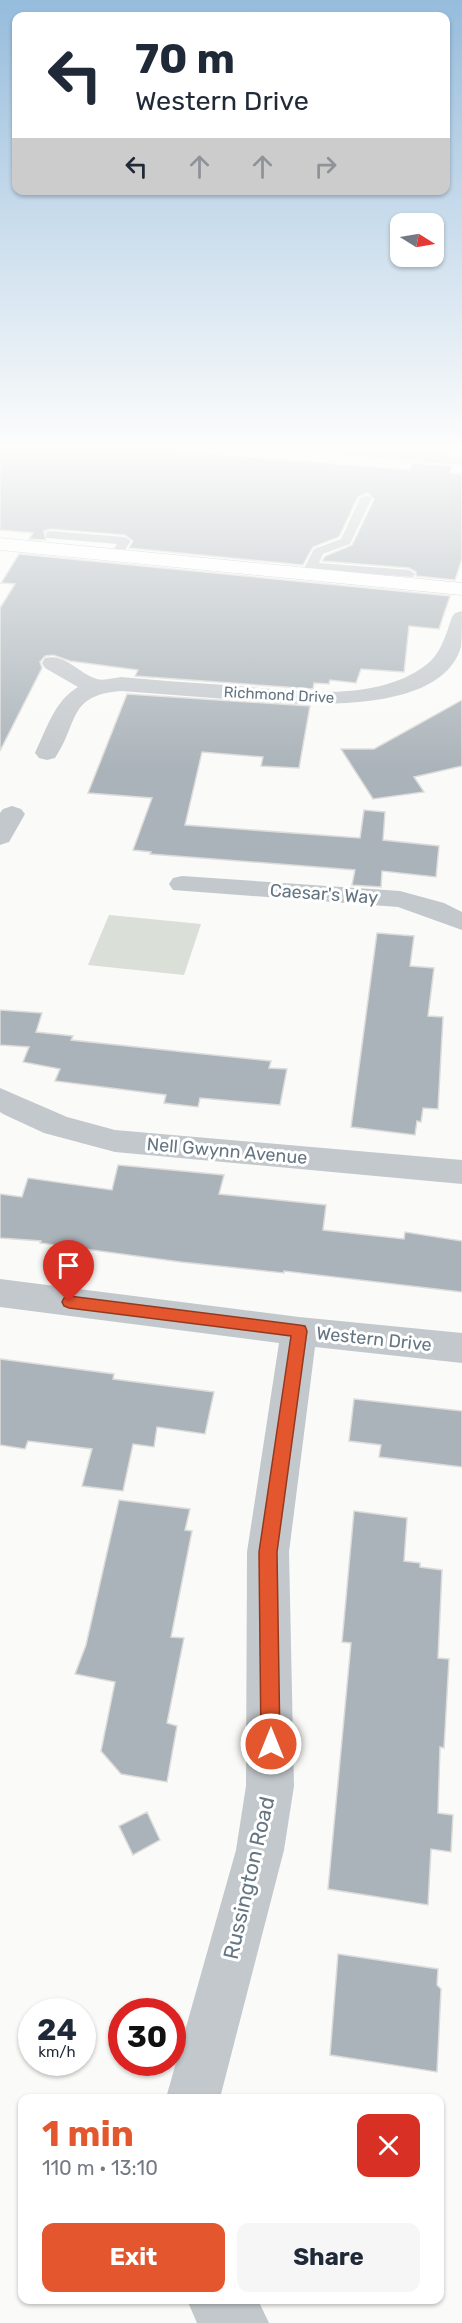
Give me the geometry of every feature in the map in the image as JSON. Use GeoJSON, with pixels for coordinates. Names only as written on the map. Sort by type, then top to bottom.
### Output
{"type":"FeatureCollection","features":[{"type":"Feature","properties":{"kind":"street"},"geometry":{"type":"LineString","coordinates":[[121,554],[309,569],[462,589]]}},
{"type":"Feature","properties":{"kind":"street","name":"Richmond Drive"},"geometry":{"type":"LineString","coordinates":[[93,686],[122,684],[310,699],[361,696],[406,686],[435,670],[450,652],[462,617]]}},
{"type":"Feature","properties":{"kind":"street"},"geometry":{"type":"LineString","coordinates":[[47,753],[72,700],[93,686],[53,663]]}},
{"type":"Feature","properties":{"kind":"street"},"geometry":{"type":"LineString","coordinates":[[0,837],[12,814]]}},
{"type":"Feature","properties":{"kind":"street","name":"Caesar's Way"},"geometry":{"type":"LineString","coordinates":[[182,884],[400,899],[434,909],[462,922]]}},
{"type":"Feature","properties":{"kind":"street","name":"Nell Gwynn Avenue"},"geometry":{"type":"LineString","coordinates":[[0,1098],[26,1115],[70,1131],[115,1141],[462,1172]]}},
{"type":"Feature","properties":{"kind":"street","name":"Western Drive"},"geometry":{"type":"LineString","coordinates":[[0,1293],[299,1331],[462,1348]]}},
{"type":"Feature","properties":{"kind":"street","name":"Russington Road"},"geometry":{"type":"LineString","coordinates":[[195,2094],[260,1850],[270,1786],[268,1552],[299,1331]]}},
{"type":"Feature","properties":{"kind":"street"},"geometry":{"type":"LineString","coordinates":[[220,2304],[239,2323]]}},
{"type":"Feature","properties":{"kind":"lane"},"geometry":{"type":"LineString","coordinates":[[317,554],[309,569],[409,574]]}},
{"type":"Feature","properties":{"kind":"shaded area"},"geometry":{"type":"Polygon","coordinates":[[[109,915],[201,924],[184,975],[88,965],[109,915]]]}},
{"type":"Feature","properties":{"kind":"building"},"geometry":{"type":"Polygon","coordinates":[[[19,554],[23,554],[450,596],[439,629],[409,626],[404,672],[361,669],[356,683],[330,680],[329,684],[314,683],[313,689],[135,676],[138,670],[70,661],[53,655],[45,656],[40,662],[42,668],[0,751],[0,608],[15,584],[1,583],[19,554]]]}},
{"type":"Feature","properties":{"kind":"building"},"geometry":{"type":"Polygon","coordinates":[[[195,554],[309,554],[303,565],[195,554]]]}},
{"type":"Feature","properties":{"kind":"building"},"geometry":{"type":"Polygon","coordinates":[[[462,554],[462,559],[455,580],[416,576],[416,572],[409,568],[322,561],[325,556],[462,554]]]}},
{"type":"Feature","properties":{"kind":"building"},"geometry":{"type":"Polygon","coordinates":[[[127,694],[310,706],[299,768],[261,766],[263,757],[202,752],[185,825],[360,838],[364,810],[385,812],[383,840],[439,846],[436,877],[382,871],[381,887],[352,885],[355,870],[150,854],[151,852],[133,850],[152,798],[88,793],[127,694]]]}},
{"type":"Feature","properties":{"kind":"building"},"geometry":{"type":"Polygon","coordinates":[[[462,700],[462,766],[414,777],[424,792],[373,799],[341,749],[374,749],[462,700]]]}},
{"type":"Feature","properties":{"kind":"building"},"geometry":{"type":"Polygon","coordinates":[[[377,933],[414,936],[410,966],[434,968],[428,1016],[443,1017],[438,1109],[423,1108],[421,1122],[417,1121],[415,1135],[351,1127],[377,933]]]}},
{"type":"Feature","properties":{"kind":"building"},"geometry":{"type":"Polygon","coordinates":[[[0,1010],[42,1013],[36,1032],[73,1036],[71,1040],[271,1061],[269,1068],[287,1069],[280,1105],[200,1098],[198,1107],[164,1103],[166,1095],[55,1081],[60,1069],[23,1062],[29,1047],[0,1045],[0,1010]]]}},
{"type":"Feature","properties":{"kind":"building"},"geometry":{"type":"Polygon","coordinates":[[[118,1165],[224,1175],[219,1194],[326,1205],[323,1230],[404,1239],[405,1232],[462,1241],[462,1292],[284,1271],[284,1273],[181,1262],[40,1243],[41,1241],[0,1238],[0,1194],[22,1197],[28,1178],[112,1190],[118,1165]]]}},
{"type":"Feature","properties":{"kind":"building"},"geometry":{"type":"Polygon","coordinates":[[[0,1359],[114,1374],[113,1379],[214,1392],[205,1434],[157,1427],[154,1447],[133,1444],[123,1491],[82,1486],[92,1449],[28,1441],[25,1449],[0,1445],[0,1359]]]}},
{"type":"Feature","properties":{"kind":"building"},"geometry":{"type":"Polygon","coordinates":[[[354,1399],[462,1411],[462,1467],[379,1457],[381,1445],[349,1441],[354,1399]]]}},
{"type":"Feature","properties":{"kind":"building"},"geometry":{"type":"Polygon","coordinates":[[[119,1500],[190,1509],[185,1530],[192,1531],[171,1637],[184,1638],[167,1723],[177,1726],[167,1782],[121,1774],[101,1751],[115,1682],[75,1674],[86,1645],[119,1500]]]}},
{"type":"Feature","properties":{"kind":"building"},"geometry":{"type":"Polygon","coordinates":[[[354,1511],[407,1518],[404,1561],[420,1563],[420,1567],[442,1570],[438,1658],[449,1659],[444,1748],[440,1747],[438,1813],[453,1815],[451,1852],[431,1849],[428,1905],[328,1889],[351,1643],[342,1642],[354,1511]]]}},
{"type":"Feature","properties":{"kind":"building"},"geometry":{"type":"Polygon","coordinates":[[[147,1812],[160,1840],[133,1855],[119,1826],[147,1812]]]}},
{"type":"Feature","properties":{"kind":"building"},"geometry":{"type":"Polygon","coordinates":[[[338,1954],[438,1969],[437,1985],[441,1989],[437,2072],[330,2055],[338,1954]]]}},
{"type":"Feature","properties":{"kind":"route"},"geometry":{"type":"LineString","coordinates":[[69,1302],[299,1331],[268,1552],[271,1744]]}}]}
